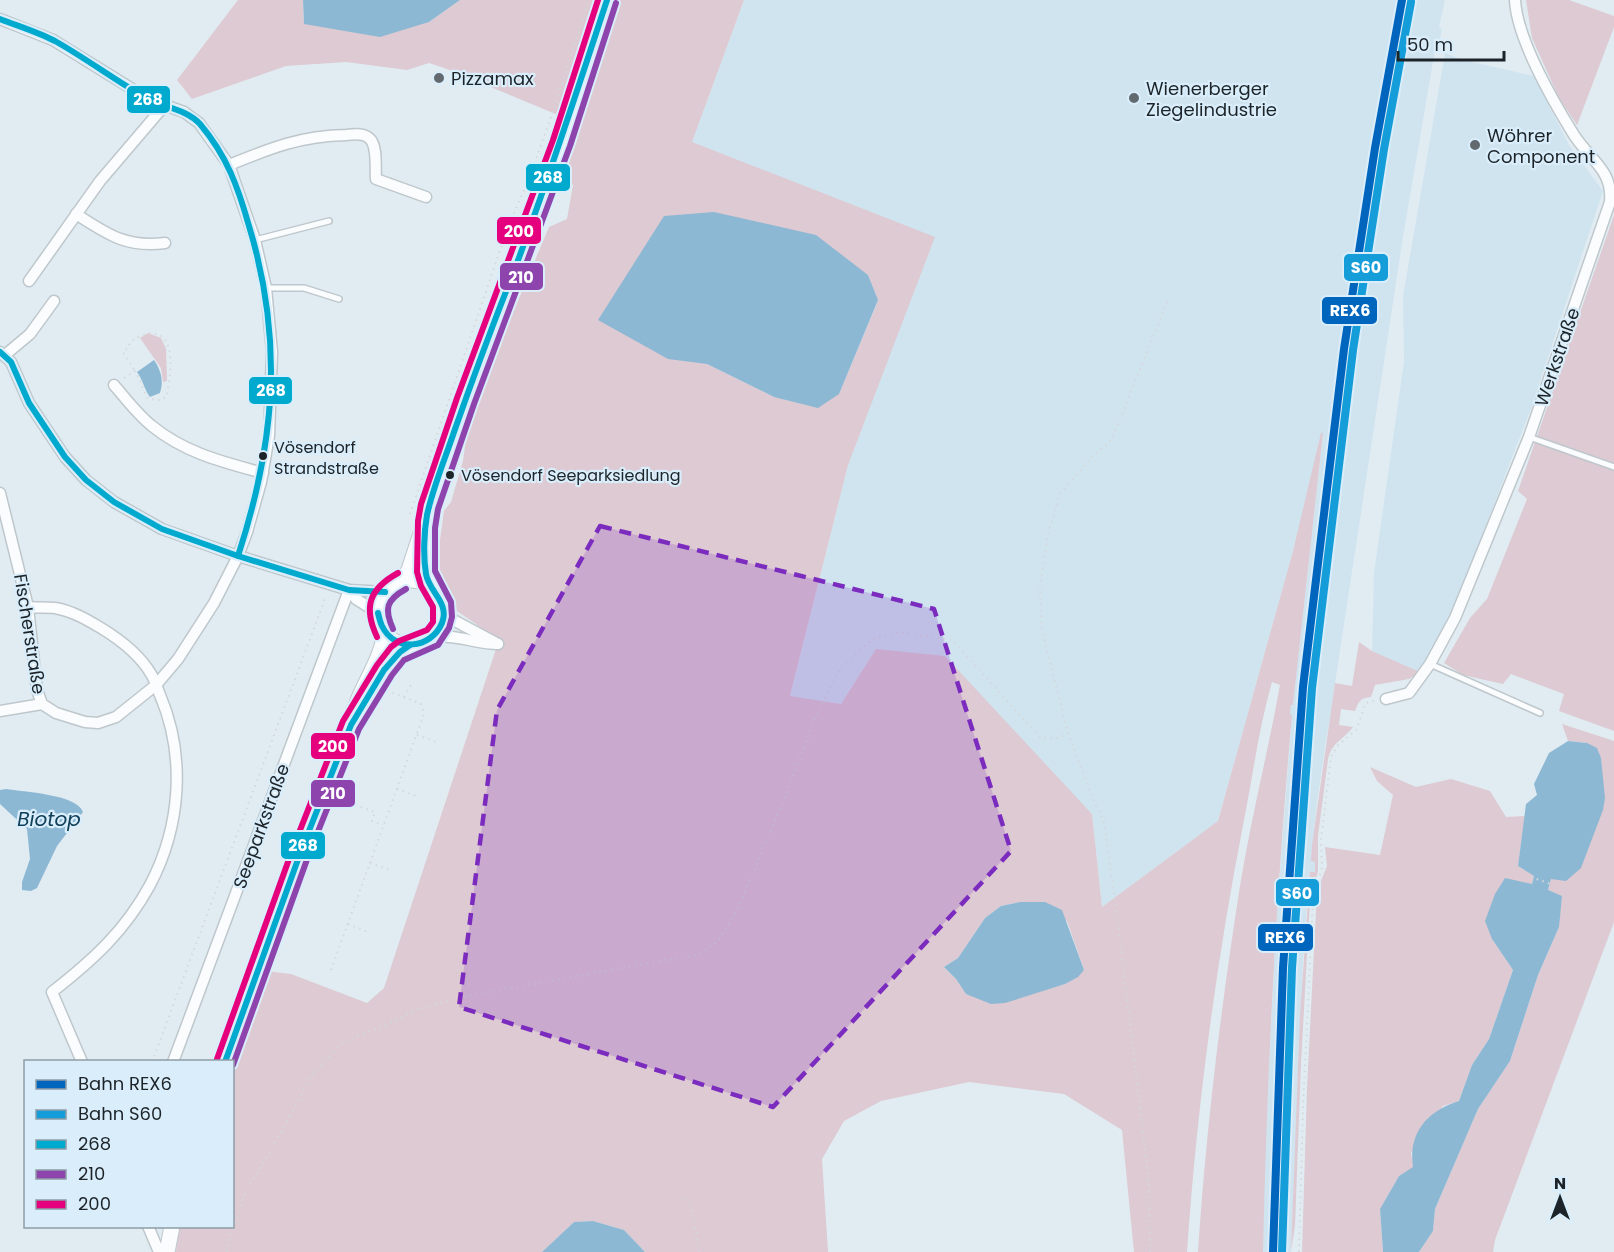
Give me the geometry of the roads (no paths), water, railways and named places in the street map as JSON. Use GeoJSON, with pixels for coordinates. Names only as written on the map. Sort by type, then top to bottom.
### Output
{"type":"FeatureCollection","features":[{"type":"Feature","properties":{"kind":"main road"},"geometry":{"type":"LineString","coordinates":[[402,581],[409,570],[463,405],[570,120],[608,0]]}},
{"type":"Feature","properties":{"kind":"main road"},"geometry":{"type":"LineString","coordinates":[[351,725],[361,713],[380,677],[398,651],[414,650],[428,641],[435,642],[444,615],[443,604],[431,586],[426,573],[426,519]]}},
{"type":"Feature","properties":{"kind":"main road"},"geometry":{"type":"LineString","coordinates":[[414,650],[398,643],[385,633],[379,621],[379,602],[391,586],[402,581],[414,580],[431,586]]}},
{"type":"Feature","properties":{"kind":"main road"},"geometry":{"type":"LineString","coordinates":[[226,1060],[270,934],[351,725],[353,708],[383,646],[385,633]]}},
{"type":"Feature","properties":{"kind":"main road"},"geometry":{"type":"LineString","coordinates":[[167,1252],[172,1228]]}},
{"type":"Feature","properties":{"kind":"street","name":"Werkstraße"},"geometry":{"type":"LineString","coordinates":[[1386,699],[1409,693],[1430,664],[1455,618],[1529,436],[1612,202],[1609,180],[1575,137],[1522,36],[1516,17],[1515,0]]}},
{"type":"Feature","properties":{"kind":"street","name":"Fischerstraße"},"geometry":{"type":"LineString","coordinates":[[0,20],[53,40],[142,95],[164,106],[184,112],[199,123],[229,165],[255,240],[266,288],[273,352],[268,436],[262,473],[247,532],[238,556],[214,603],[178,658],[156,685],[116,717],[98,723],[85,722],[56,713],[42,704],[37,690],[27,607],[0,493]]}},
{"type":"Feature","properties":{"kind":"street"},"geometry":{"type":"LineString","coordinates":[[29,281],[100,181],[164,106]]}},
{"type":"Feature","properties":{"kind":"street"},"geometry":{"type":"LineString","coordinates":[[229,165],[284,143],[326,135],[362,134],[368,137],[373,145],[376,179],[426,197]]}},
{"type":"Feature","properties":{"kind":"street"},"geometry":{"type":"LineString","coordinates":[[76,214],[113,237],[128,243],[149,245],[165,243]]}},
{"type":"Feature","properties":{"kind":"street"},"geometry":{"type":"LineString","coordinates":[[54,301],[30,334],[2,354],[17,374],[37,417],[65,457],[86,480],[114,502],[162,529],[347,595],[378,613]]}},
{"type":"Feature","properties":{"kind":"street"},"geometry":{"type":"LineString","coordinates":[[118,382],[150,425],[171,440],[198,454],[262,473]]}},
{"type":"Feature","properties":{"kind":"street"},"geometry":{"type":"LineString","coordinates":[[347,595],[385,592]]}},
{"type":"Feature","properties":{"kind":"street","name":"Seeparkstraße"},"geometry":{"type":"LineString","coordinates":[[174,1060],[347,595]]}},
{"type":"Feature","properties":{"kind":"street"},"geometry":{"type":"LineString","coordinates":[[27,607],[54,608],[85,618],[113,635],[134,653],[151,674],[170,718],[176,757],[177,794],[167,841],[150,883],[126,924],[87,964],[52,992],[81,1060]]}},
{"type":"Feature","properties":{"kind":"street"},"geometry":{"type":"LineString","coordinates":[[435,642],[447,635],[485,644],[498,644],[444,615]]}},
{"type":"Feature","properties":{"kind":"street","name":"Fischerstraße"},"geometry":{"type":"LineString","coordinates":[[0,711],[42,704]]}},
{"type":"Feature","properties":{"kind":"street"},"geometry":{"type":"LineString","coordinates":[[148,1228],[159,1252]]}},
{"type":"Feature","properties":{"kind":"lane"},"geometry":{"type":"LineString","coordinates":[[255,240],[329,221]]}},
{"type":"Feature","properties":{"kind":"lane"},"geometry":{"type":"LineString","coordinates":[[266,288],[304,288],[339,299]]}},
{"type":"Feature","properties":{"kind":"lane"},"geometry":{"type":"LineString","coordinates":[[1529,436],[1614,467]]}},
{"type":"Feature","properties":{"kind":"lane"},"geometry":{"type":"LineString","coordinates":[[1430,664],[1540,713]]}},
{"type":"Feature","properties":{"kind":"water"},"geometry":{"type":"Polygon","coordinates":[[[303,0],[460,0],[429,22],[380,37],[304,24],[303,0]]]}},
{"type":"Feature","properties":{"kind":"water"},"geometry":{"type":"Polygon","coordinates":[[[714,212],[816,235],[868,275],[878,300],[839,394],[818,408],[774,397],[707,364],[668,359],[598,320],[664,216],[714,212]]]}},
{"type":"Feature","properties":{"kind":"water"},"geometry":{"type":"Polygon","coordinates":[[[154,360],[160,372],[162,384],[160,393],[150,397],[137,372],[154,360]]]}},
{"type":"Feature","properties":{"kind":"water"},"geometry":{"type":"Polygon","coordinates":[[[1568,741],[1587,743],[1597,748],[1601,758],[1605,798],[1603,810],[1581,868],[1566,881],[1551,879],[1548,890],[1562,896],[1559,927],[1538,975],[1510,1061],[1478,1109],[1435,1209],[1433,1231],[1419,1252],[1383,1252],[1380,1209],[1399,1176],[1413,1167],[1412,1155],[1417,1134],[1429,1117],[1459,1101],[1472,1065],[1489,1039],[1513,970],[1492,939],[1485,921],[1495,894],[1505,878],[1532,884],[1534,876],[1518,866],[1526,804],[1537,795],[1534,784],[1549,753],[1568,741]]]}},
{"type":"Feature","properties":{"kind":"water","name":"Biotop"},"geometry":{"type":"Polygon","coordinates":[[[6,789],[71,801],[83,812],[57,846],[37,888],[31,891],[22,890],[22,882],[30,859],[27,829],[0,804],[0,790],[6,789]]]}},
{"type":"Feature","properties":{"kind":"water"},"geometry":{"type":"Polygon","coordinates":[[[1020,902],[1045,902],[1062,910],[1084,970],[1078,977],[1065,984],[1005,1003],[991,1004],[966,994],[944,967],[958,958],[985,918],[1001,906],[1020,902]]]}},
{"type":"Feature","properties":{"kind":"water"},"geometry":{"type":"Polygon","coordinates":[[[593,1221],[624,1230],[645,1252],[542,1252],[574,1222],[593,1221]]]}},
{"type":"Feature","properties":{"kind":"rail line","name":"REX6"},"geometry":{"type":"LineString","coordinates":[[1273,1252],[1283,968],[1303,687],[1344,349],[1375,148],[1402,0]]}},
{"type":"Feature","properties":{"kind":"rail line","name":"S60"},"geometry":{"type":"LineString","coordinates":[[1282,1252],[1292,968],[1312,688],[1353,350],[1384,149],[1411,2]]}},
{"type":"Feature","properties":{"kind":"place","name":"Pizzamax"},"geometry":{"type":"Point","coordinates":[439,78]}},
{"type":"Feature","properties":{"kind":"place","name":"Wienerberger Ziegelindustrie"},"geometry":{"type":"Point","coordinates":[1134,98]}},
{"type":"Feature","properties":{"kind":"place","name":"Wöhrer Component"},"geometry":{"type":"Point","coordinates":[1475,145]}},
{"type":"Feature","properties":{"kind":"place","name":"Vösendorf Strandstraße"},"geometry":{"type":"Point","coordinates":[263,456]}},
{"type":"Feature","properties":{"kind":"place","name":"Vösendorf Seeparksiedlung"},"geometry":{"type":"Point","coordinates":[450,475]}}]}
